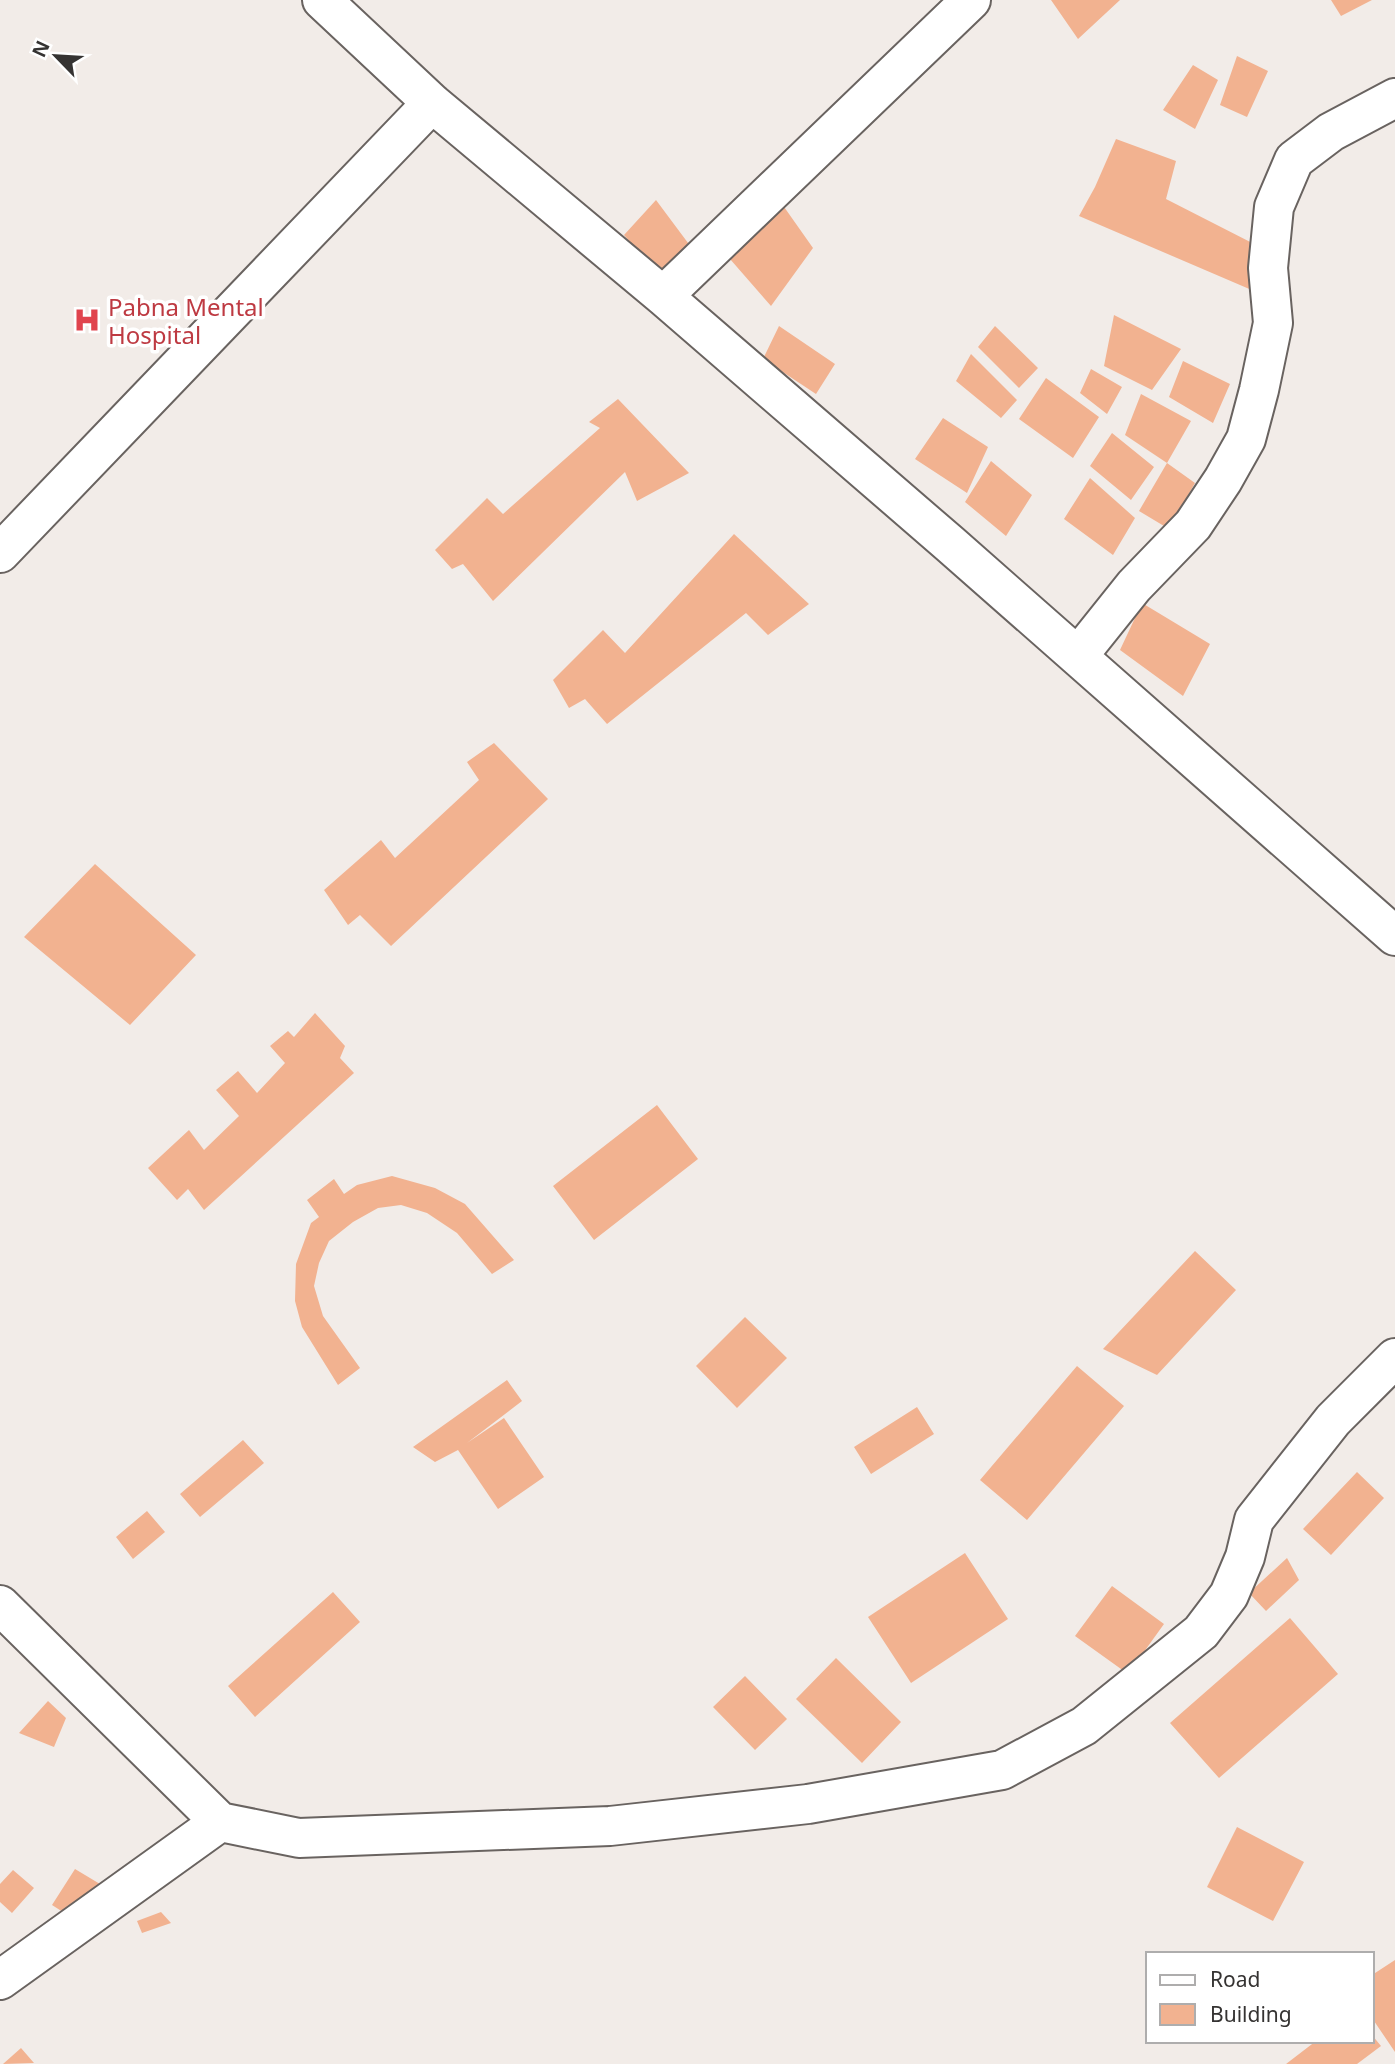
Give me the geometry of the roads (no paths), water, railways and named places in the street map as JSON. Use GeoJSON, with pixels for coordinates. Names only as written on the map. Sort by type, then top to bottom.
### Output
{"type":"FeatureCollection","features":[{"type":"Feature","properties":{"kind":"street"},"geometry":{"type":"LineString","coordinates":[[321,0],[432,103],[663,296],[1078,656],[1395,936]]}},
{"type":"Feature","properties":{"kind":"street"},"geometry":{"type":"LineString","coordinates":[[663,296],[971,0]]}},
{"type":"Feature","properties":{"kind":"street"},"geometry":{"type":"LineString","coordinates":[[1078,656],[1134,586],[1194,525],[1246,439],[1273,323],[1268,268],[1274,207],[1294,160],[1331,132],[1395,98]]}},
{"type":"Feature","properties":{"kind":"street"},"geometry":{"type":"LineString","coordinates":[[0,552],[432,103]]}},
{"type":"Feature","properties":{"kind":"street"},"geometry":{"type":"LineString","coordinates":[[0,1605],[220,1822],[299,1838],[610,1826],[808,1804],[1002,1770],[1084,1726],[1201,1632],[1229,1595],[1238,1576],[1251,1539],[1254,1520],[1333,1420],[1395,1358]]}},
{"type":"Feature","properties":{"kind":"street"},"geometry":{"type":"LineString","coordinates":[[0,1980],[220,1822]]}},
{"type":"Feature","properties":{"kind":"place","name":"Pabna Mental Hospital"},"geometry":{"type":"Point","coordinates":[87,320]}}]}
